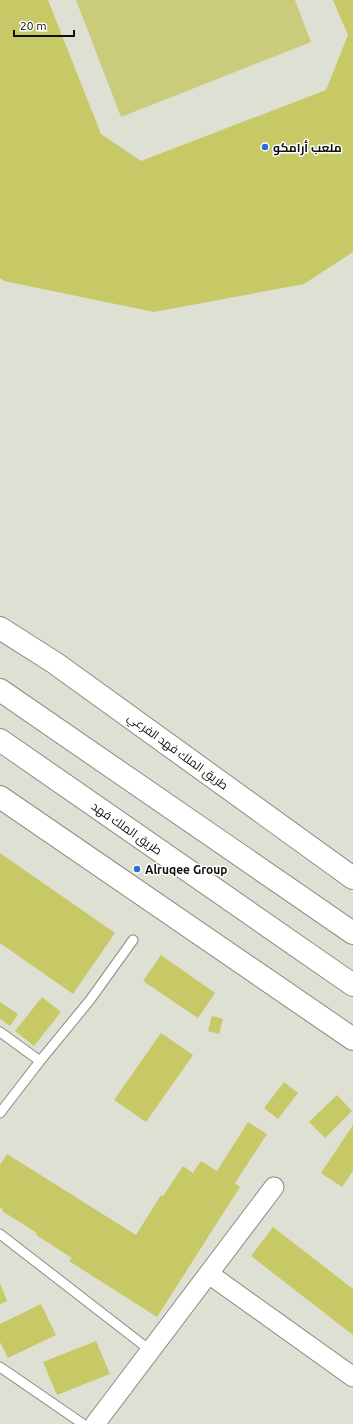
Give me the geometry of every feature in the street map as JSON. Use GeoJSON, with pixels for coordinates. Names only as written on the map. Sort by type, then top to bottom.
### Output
{"type":"FeatureCollection","features":[{"type":"Feature","properties":{"kind":"main road","name":"طريق الملك فهد الفرعي"},"geometry":{"type":"LineString","coordinates":[[0,628],[55,662],[353,878]]}},
{"type":"Feature","properties":{"kind":"main road"},"geometry":{"type":"LineString","coordinates":[[0,690],[353,933]]}},
{"type":"Feature","properties":{"kind":"main road","name":"طريق الملك فهد"},"geometry":{"type":"LineString","coordinates":[[0,740],[353,985]]}},
{"type":"Feature","properties":{"kind":"main road"},"geometry":{"type":"LineString","coordinates":[[0,797],[353,1039]]}},
{"type":"Feature","properties":{"kind":"street"},"geometry":{"type":"LineString","coordinates":[[95,1424],[274,1187]]}},
{"type":"Feature","properties":{"kind":"street"},"geometry":{"type":"LineString","coordinates":[[209,1274],[353,1377]]}},
{"type":"Feature","properties":{"kind":"lane"},"geometry":{"type":"LineString","coordinates":[[0,1113],[90,1000],[133,940]]}},
{"type":"Feature","properties":{"kind":"lane"},"geometry":{"type":"LineString","coordinates":[[0,1032],[40,1061]]}},
{"type":"Feature","properties":{"kind":"lane"},"geometry":{"type":"LineString","coordinates":[[0,1234],[151,1351]]}},
{"type":"Feature","properties":{"kind":"lane"},"geometry":{"type":"LineString","coordinates":[[0,1367],[83,1424]]}},
{"type":"Feature","properties":{"kind":"green space"},"geometry":{"type":"Polygon","coordinates":[[[76,0],[295,0],[311,42],[121,117],[76,0]]]}},
{"type":"Feature","properties":{"kind":"building","name":"ملعب أرامكو"},"geometry":{"type":"Polygon","coordinates":[[[0,0],[48,0],[101,134],[141,161],[326,90],[348,35],[333,0],[353,0],[353,252],[304,284],[154,312],[4,281],[0,278],[0,0]]]}},
{"type":"Feature","properties":{"kind":"building"},"geometry":{"type":"Polygon","coordinates":[[[0,853],[115,933],[73,994],[0,943],[0,853]]]}},
{"type":"Feature","properties":{"kind":"building"},"geometry":{"type":"Polygon","coordinates":[[[161,955],[215,993],[198,1018],[143,981],[161,955]]]}},
{"type":"Feature","properties":{"kind":"building"},"geometry":{"type":"Polygon","coordinates":[[[42,997],[61,1012],[34,1046],[15,1031],[42,997]]]}},
{"type":"Feature","properties":{"kind":"building"},"geometry":{"type":"Polygon","coordinates":[[[0,1002],[18,1014],[10,1026],[0,1019],[0,1002]]]}},
{"type":"Feature","properties":{"kind":"building"},"geometry":{"type":"Polygon","coordinates":[[[212,1016],[223,1019],[219,1034],[208,1031],[212,1016]]]}},
{"type":"Feature","properties":{"kind":"building"},"geometry":{"type":"Polygon","coordinates":[[[161,1033],[193,1055],[146,1122],[114,1100],[161,1033]]]}},
{"type":"Feature","properties":{"kind":"building"},"geometry":{"type":"Polygon","coordinates":[[[284,1082],[298,1093],[278,1119],[264,1108],[284,1082]]]}},
{"type":"Feature","properties":{"kind":"building"},"geometry":{"type":"Polygon","coordinates":[[[337,1095],[352,1111],[325,1138],[309,1122],[337,1095]]]}},
{"type":"Feature","properties":{"kind":"building"},"geometry":{"type":"Polygon","coordinates":[[[248,1122],[267,1134],[235,1183],[240,1187],[157,1317],[69,1261],[72,1258],[36,1235],[37,1233],[2,1211],[3,1209],[0,1208],[0,1165],[7,1154],[136,1235],[161,1195],[163,1196],[183,1166],[193,1173],[201,1161],[217,1171],[248,1122]]]}},
{"type":"Feature","properties":{"kind":"building"},"geometry":{"type":"Polygon","coordinates":[[[353,1125],[353,1171],[342,1187],[321,1173],[353,1125]]]}},
{"type":"Feature","properties":{"kind":"building"},"geometry":{"type":"Polygon","coordinates":[[[273,1227],[353,1289],[353,1335],[251,1256],[273,1227]]]}},
{"type":"Feature","properties":{"kind":"building"},"geometry":{"type":"Polygon","coordinates":[[[0,1283],[7,1301],[0,1304],[0,1283]]]}},
{"type":"Feature","properties":{"kind":"building"},"geometry":{"type":"Polygon","coordinates":[[[41,1304],[56,1335],[8,1358],[0,1342],[0,1324],[41,1304]]]}},
{"type":"Feature","properties":{"kind":"building"},"geometry":{"type":"Polygon","coordinates":[[[96,1341],[110,1374],[57,1395],[43,1362],[96,1341]]]}},
{"type":"Feature","properties":{"kind":"place","name":"ملعب أرامكو"},"geometry":{"type":"Point","coordinates":[265,147]}},
{"type":"Feature","properties":{"kind":"place","name":"Alruqee Group"},"geometry":{"type":"Point","coordinates":[137,869]}}]}
